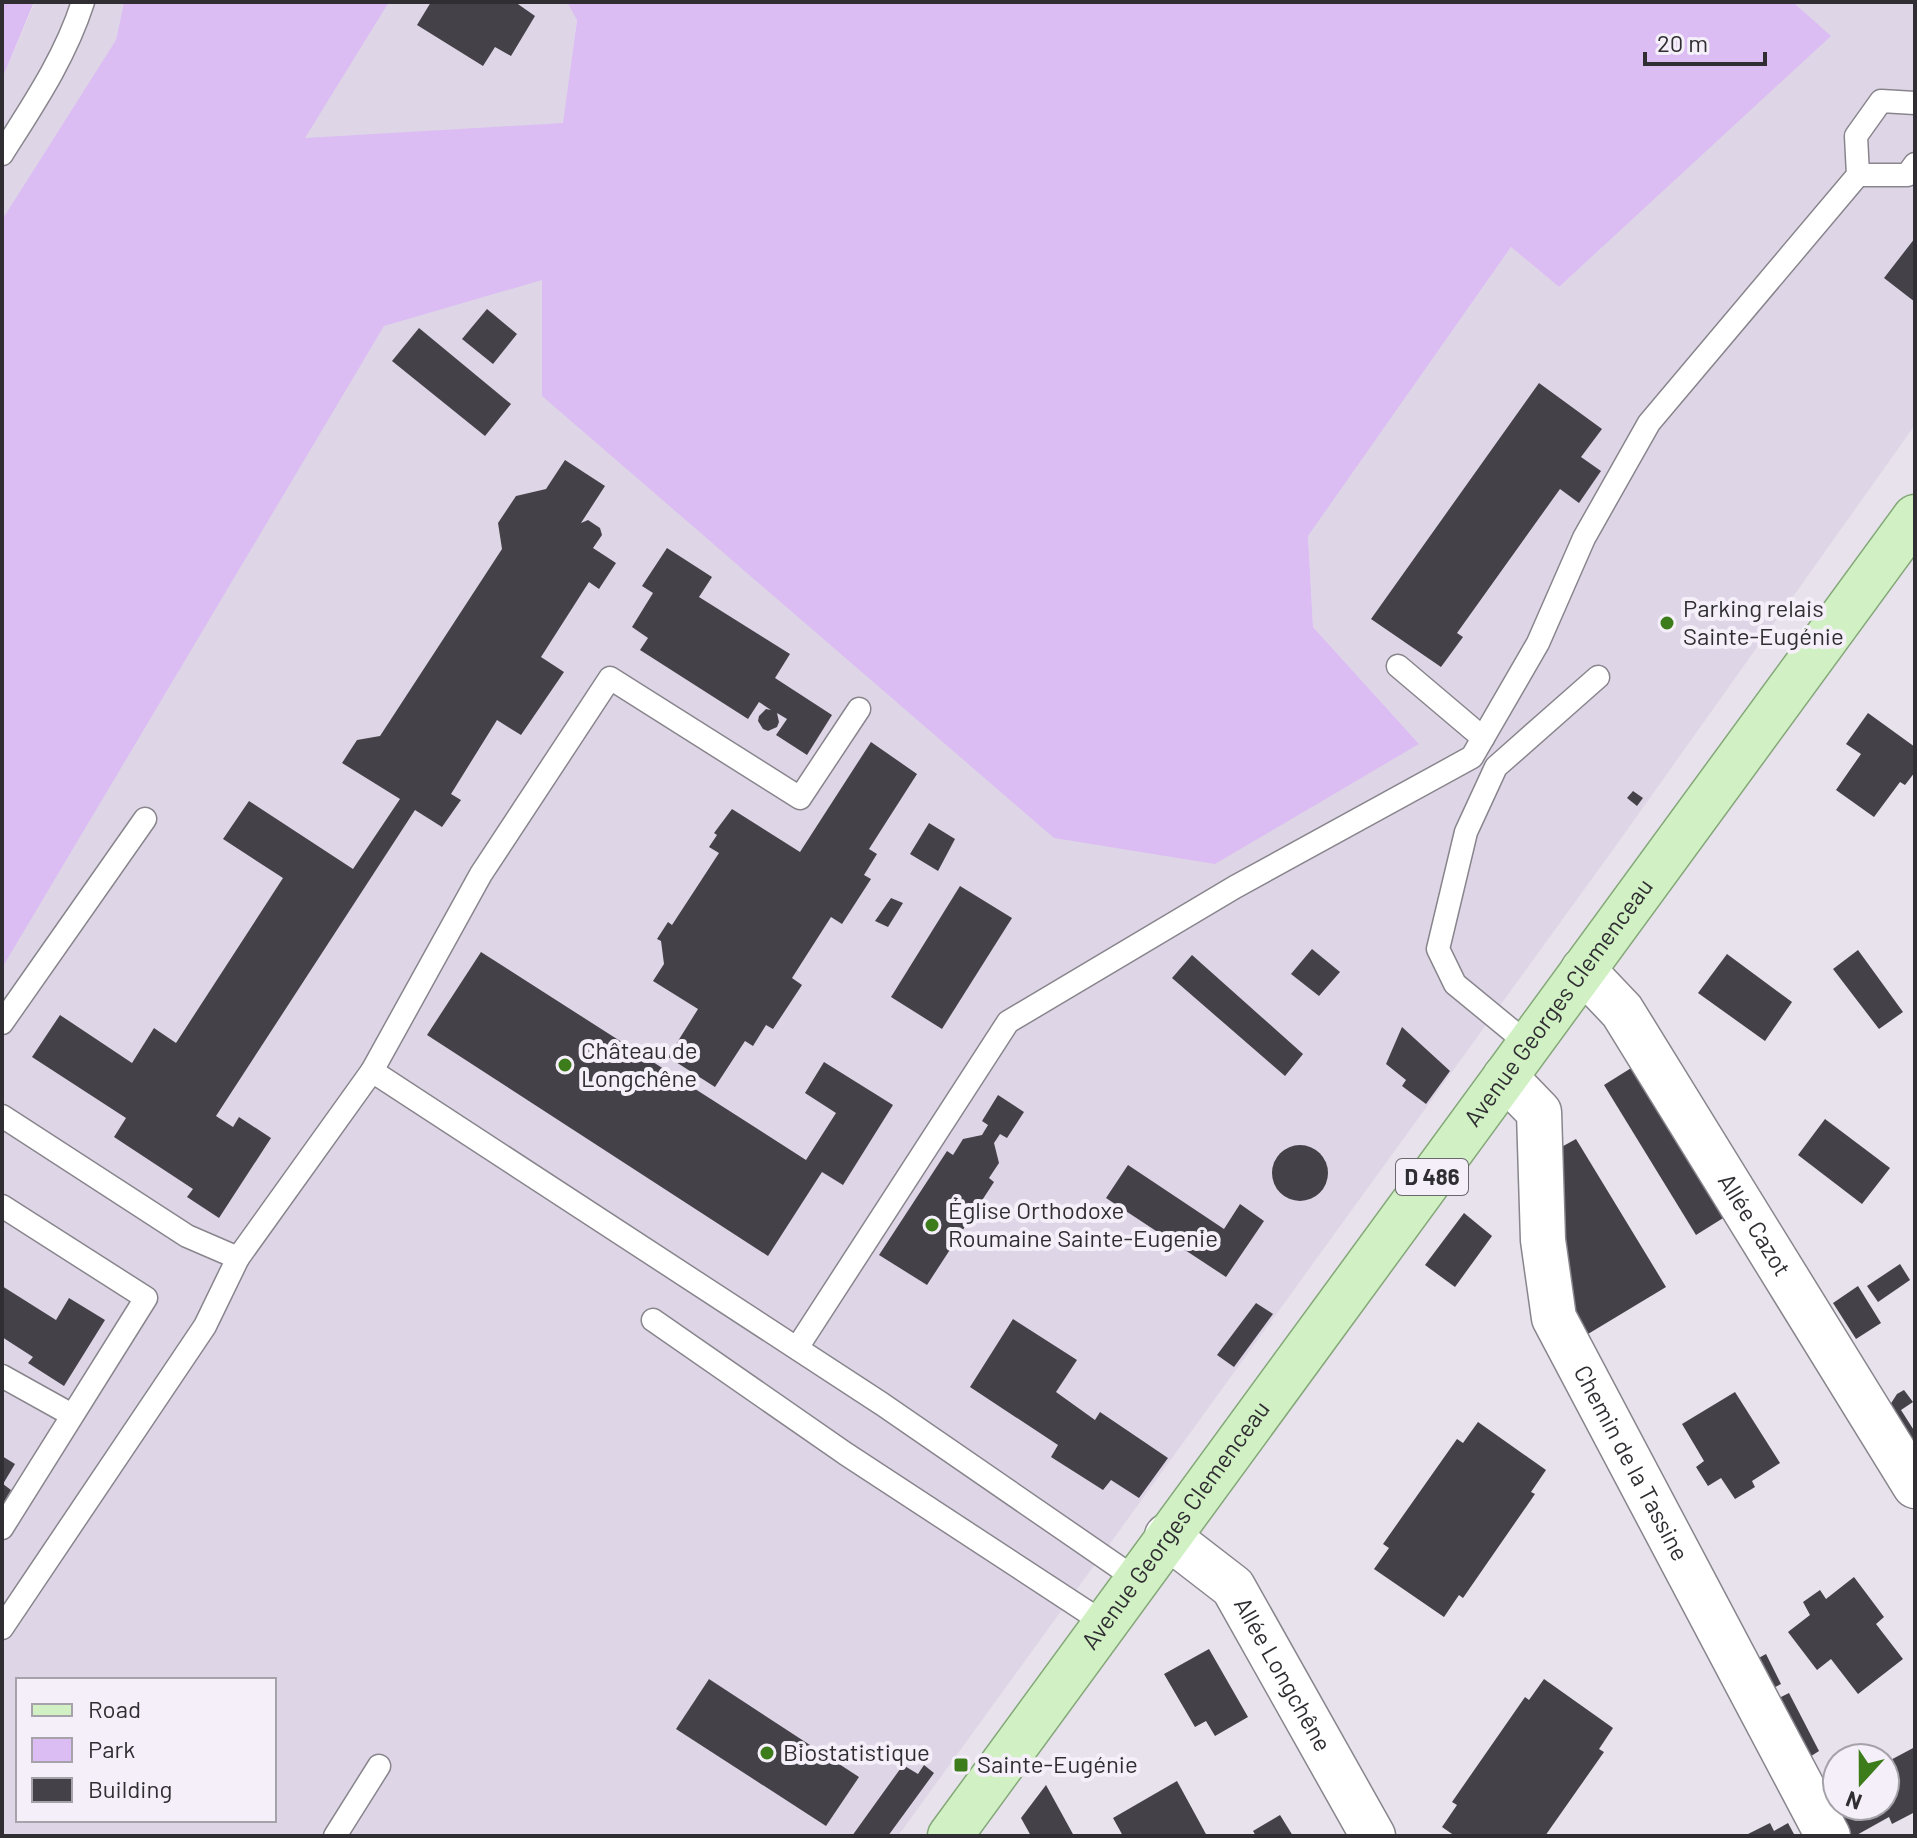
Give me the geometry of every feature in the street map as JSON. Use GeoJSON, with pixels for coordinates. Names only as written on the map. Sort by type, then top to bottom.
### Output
{"type":"FeatureCollection","features":[{"type":"Feature","properties":{"kind":"main road","name":"Avenue Georges Clemenceau"},"geometry":{"type":"LineString","coordinates":[[950,1836],[1915,517]]}},
{"type":"Feature","properties":{"kind":"street","name":"Allée Cazot"},"geometry":{"type":"LineString","coordinates":[[1583,970],[1622,1011],[1915,1486]]}},
{"type":"Feature","properties":{"kind":"street","name":"Chemin de la Tassine"},"geometry":{"type":"LineString","coordinates":[[1516,1060],[1539,1112],[1543,1240],[1554,1318],[1828,1836]]}},
{"type":"Feature","properties":{"kind":"street","name":"Allée Longchêne"},"geometry":{"type":"LineString","coordinates":[[1167,1536],[1233,1587],[1373,1836]]}},
{"type":"Feature","properties":{"kind":"lane"},"geometry":{"type":"LineString","coordinates":[[2,154],[51,78],[83,2]]}},
{"type":"Feature","properties":{"kind":"lane"},"geometry":{"type":"LineString","coordinates":[[797,1348],[1008,1022],[1235,887],[1472,757],[1538,643],[1584,538],[1649,423],[1858,175],[1856,136],[1881,101],[1915,103]]}},
{"type":"Feature","properties":{"kind":"lane"},"geometry":{"type":"LineString","coordinates":[[1858,175],[1907,175],[1915,164]]}},
{"type":"Feature","properties":{"kind":"lane"},"geometry":{"type":"LineString","coordinates":[[1398,666],[1483,738]]}},
{"type":"Feature","properties":{"kind":"lane"},"geometry":{"type":"LineString","coordinates":[[1516,1060],[1455,984],[1438,949],[1466,832],[1496,767],[1598,677]]}},
{"type":"Feature","properties":{"kind":"lane"},"geometry":{"type":"LineString","coordinates":[[2,1628],[205,1326],[238,1258],[372,1071],[481,874],[610,678],[800,798],[859,709]]}},
{"type":"Feature","properties":{"kind":"lane"},"geometry":{"type":"LineString","coordinates":[[2,1023],[145,819]]}},
{"type":"Feature","properties":{"kind":"lane"},"geometry":{"type":"LineString","coordinates":[[372,1071],[882,1404],[1136,1579]]}},
{"type":"Feature","properties":{"kind":"lane"},"geometry":{"type":"LineString","coordinates":[[2,1116],[187,1236],[238,1258]]}},
{"type":"Feature","properties":{"kind":"lane"},"geometry":{"type":"LineString","coordinates":[[2,1206],[146,1298],[2,1528]]}},
{"type":"Feature","properties":{"kind":"lane"},"geometry":{"type":"LineString","coordinates":[[653,1320],[846,1454],[1104,1623]]}},
{"type":"Feature","properties":{"kind":"lane"},"geometry":{"type":"LineString","coordinates":[[2,1376],[72,1415]]}},
{"type":"Feature","properties":{"kind":"lane"},"geometry":{"type":"LineString","coordinates":[[335,1836],[379,1766]]}},
{"type":"Feature","properties":{"kind":"shaded area"},"geometry":{"type":"Polygon","coordinates":[[[35,2],[124,2],[116,40],[304,138],[389,2],[567,2],[577,19],[543,280],[1419,744],[1313,627],[1308,535],[1511,247],[1559,287],[1830,36],[1793,2],[1915,2],[1915,425],[1615,847],[898,1836],[2,1836],[2,79],[35,2]]]}},
{"type":"Feature","properties":{"kind":"green space"},"geometry":{"type":"Polygon","coordinates":[[[2,2],[34,2],[2,79],[2,2]]]}},
{"type":"Feature","properties":{"kind":"green space"},"geometry":{"type":"Polygon","coordinates":[[[124,2],[389,2],[305,138],[563,123],[577,20],[567,2],[1793,2],[1831,36],[1559,287],[1511,247],[1308,536],[1313,627],[1419,744],[1215,864],[1054,838],[542,396],[542,280],[384,326],[2,968],[2,220],[116,40],[124,2]]]}},
{"type":"Feature","properties":{"kind":"building"},"geometry":{"type":"Polygon","coordinates":[[[431,2],[515,2],[535,16],[511,56],[495,47],[483,66],[417,25],[431,2]]]}},
{"type":"Feature","properties":{"kind":"building"},"geometry":{"type":"Polygon","coordinates":[[[1915,238],[1915,302],[1884,278],[1915,238]]]}},
{"type":"Feature","properties":{"kind":"building"},"geometry":{"type":"Polygon","coordinates":[[[487,309],[517,334],[493,364],[462,339],[487,309]]]}},
{"type":"Feature","properties":{"kind":"building"},"geometry":{"type":"Polygon","coordinates":[[[419,328],[511,404],[485,436],[392,361],[419,328]]]}},
{"type":"Feature","properties":{"kind":"building"},"geometry":{"type":"Polygon","coordinates":[[[1539,383],[1602,429],[1581,457],[1601,471],[1579,503],[1560,489],[1457,633],[1463,637],[1441,667],[1371,619],[1539,383]]]}},
{"type":"Feature","properties":{"kind":"building"},"geometry":{"type":"Polygon","coordinates":[[[565,460],[605,486],[581,523],[588,520],[600,528],[602,535],[593,548],[616,563],[599,589],[589,582],[541,657],[564,672],[521,735],[497,720],[451,794],[461,800],[442,827],[415,810],[216,1116],[233,1127],[239,1117],[271,1138],[219,1218],[187,1197],[193,1189],[114,1137],[126,1118],[32,1057],[60,1015],[132,1063],[154,1028],[176,1043],[283,878],[223,839],[249,801],[353,869],[400,799],[342,763],[357,740],[380,736],[502,549],[498,523],[516,496],[546,489],[565,460]]]}},
{"type":"Feature","properties":{"kind":"building"},"geometry":{"type":"Polygon","coordinates":[[[667,548],[712,577],[699,597],[790,654],[775,678],[832,715],[807,755],[776,735],[787,719],[777,713],[777,727],[768,731],[763,729],[758,721],[759,716],[766,709],[771,710],[759,702],[748,719],[640,650],[648,638],[632,627],[653,593],[642,586],[667,548]]]}},
{"type":"Feature","properties":{"kind":"building"},"geometry":{"type":"Polygon","coordinates":[[[1868,713],[1915,747],[1915,772],[1905,785],[1900,782],[1874,817],[1836,790],[1861,754],[1846,744],[1868,713]]]}},
{"type":"Feature","properties":{"kind":"building"},"geometry":{"type":"Polygon","coordinates":[[[871,742],[917,774],[869,849],[877,854],[864,875],[871,879],[842,924],[831,917],[792,978],[802,985],[773,1029],[766,1025],[753,1046],[745,1041],[715,1087],[668,1057],[698,1009],[653,981],[664,964],[661,941],[657,939],[668,922],[672,925],[719,853],[709,847],[717,835],[714,833],[732,809],[800,852],[871,742]]]}},
{"type":"Feature","properties":{"kind":"building"},"geometry":{"type":"Polygon","coordinates":[[[1633,791],[1643,798],[1637,806],[1627,798],[1633,791]]]}},
{"type":"Feature","properties":{"kind":"building"},"geometry":{"type":"Polygon","coordinates":[[[929,823],[955,839],[938,871],[910,854],[929,823]]]}},
{"type":"Feature","properties":{"kind":"building"},"geometry":{"type":"Polygon","coordinates":[[[960,886],[1012,918],[942,1029],[891,997],[960,886]]]}},
{"type":"Feature","properties":{"kind":"building"},"geometry":{"type":"Polygon","coordinates":[[[891,898],[903,903],[888,927],[875,921],[891,898]]]}},
{"type":"Feature","properties":{"kind":"building"},"geometry":{"type":"Polygon","coordinates":[[[1312,949],[1340,972],[1319,996],[1291,974],[1312,949]]]}},
{"type":"Feature","properties":{"kind":"building"},"geometry":{"type":"Polygon","coordinates":[[[1858,950],[1903,1012],[1879,1029],[1833,969],[1858,950]]]}},
{"type":"Feature","properties":{"kind":"building"},"geometry":{"type":"Polygon","coordinates":[[[481,952],[806,1160],[836,1113],[805,1093],[824,1062],[893,1105],[843,1185],[822,1172],[768,1256],[427,1035],[481,952]]]}},
{"type":"Feature","properties":{"kind":"building"},"geometry":{"type":"Polygon","coordinates":[[[1727,954],[1792,1002],[1765,1041],[1698,993],[1727,954]]]}},
{"type":"Feature","properties":{"kind":"building"},"geometry":{"type":"Polygon","coordinates":[[[1192,955],[1303,1054],[1285,1076],[1172,978],[1192,955]]]}},
{"type":"Feature","properties":{"kind":"building"},"geometry":{"type":"Polygon","coordinates":[[[1402,1027],[1450,1071],[1426,1104],[1402,1086],[1406,1080],[1386,1064],[1402,1027]]]}},
{"type":"Feature","properties":{"kind":"building"},"geometry":{"type":"Polygon","coordinates":[[[1636,1065],[1728,1215],[1696,1235],[1604,1085],[1636,1065]]]}},
{"type":"Feature","properties":{"kind":"building","name":"Église Orthodoxe Roumaine Sainte-Eugenie"},"geometry":{"type":"Polygon","coordinates":[[[998,1095],[1024,1112],[1007,1138],[1000,1134],[994,1143],[999,1163],[989,1178],[994,1182],[927,1285],[879,1255],[947,1151],[953,1155],[963,1139],[982,1135],[988,1125],[982,1121],[998,1095]]]}},
{"type":"Feature","properties":{"kind":"building"},"geometry":{"type":"Polygon","coordinates":[[[1825,1119],[1890,1168],[1862,1204],[1798,1155],[1825,1119]]]}},
{"type":"Feature","properties":{"kind":"building"},"geometry":{"type":"Polygon","coordinates":[[[1576,1139],[1666,1287],[1583,1337],[1567,1307],[1556,1150],[1576,1139]]]}},
{"type":"Feature","properties":{"kind":"building"},"geometry":{"type":"Polygon","coordinates":[[[1300,1145],[1320,1153],[1328,1173],[1320,1193],[1300,1201],[1280,1193],[1272,1173],[1280,1153],[1300,1145]]]}},
{"type":"Feature","properties":{"kind":"building"},"geometry":{"type":"Polygon","coordinates":[[[1128,1165],[1224,1229],[1240,1204],[1264,1221],[1226,1277],[1106,1198],[1128,1165]]]}},
{"type":"Feature","properties":{"kind":"building"},"geometry":{"type":"Polygon","coordinates":[[[1464,1213],[1492,1236],[1455,1287],[1425,1265],[1464,1213]]]}},
{"type":"Feature","properties":{"kind":"building"},"geometry":{"type":"Polygon","coordinates":[[[1900,1264],[1910,1280],[1878,1302],[1867,1286],[1900,1264]]]}},
{"type":"Feature","properties":{"kind":"building"},"geometry":{"type":"Polygon","coordinates":[[[2,1286],[56,1320],[69,1298],[105,1320],[64,1386],[28,1363],[33,1357],[2,1337],[2,1286]]]}},
{"type":"Feature","properties":{"kind":"building"},"geometry":{"type":"Polygon","coordinates":[[[1858,1286],[1881,1323],[1856,1339],[1833,1303],[1858,1286]]]}},
{"type":"Feature","properties":{"kind":"building"},"geometry":{"type":"Polygon","coordinates":[[[1256,1303],[1273,1314],[1234,1367],[1217,1355],[1256,1303]]]}},
{"type":"Feature","properties":{"kind":"building"},"geometry":{"type":"Polygon","coordinates":[[[1013,1319],[1077,1360],[1056,1392],[1095,1420],[1100,1412],[1168,1458],[1139,1498],[1111,1480],[1103,1490],[1051,1457],[1058,1445],[970,1387],[1013,1319]]]}},
{"type":"Feature","properties":{"kind":"building"},"geometry":{"type":"Polygon","coordinates":[[[1904,1390],[1913,1402],[1901,1410],[1915,1432],[1915,1451],[1886,1411],[1897,1394],[1904,1390]]]}},
{"type":"Feature","properties":{"kind":"building"},"geometry":{"type":"Polygon","coordinates":[[[1735,1392],[1780,1463],[1752,1481],[1755,1487],[1735,1499],[1721,1478],[1708,1486],[1696,1467],[1704,1461],[1682,1424],[1735,1392]]]}},
{"type":"Feature","properties":{"kind":"building"},"geometry":{"type":"Polygon","coordinates":[[[1478,1422],[1546,1470],[1531,1492],[1535,1494],[1463,1598],[1459,1595],[1444,1617],[1374,1569],[1389,1548],[1383,1544],[1457,1439],[1463,1443],[1478,1422]]]}},
{"type":"Feature","properties":{"kind":"building"},"geometry":{"type":"Polygon","coordinates":[[[2,1456],[15,1464],[3,1484],[11,1490],[2,1505],[2,1456]]]}},
{"type":"Feature","properties":{"kind":"building"},"geometry":{"type":"Polygon","coordinates":[[[1854,1577],[1884,1617],[1876,1624],[1903,1659],[1858,1694],[1831,1659],[1817,1670],[1788,1632],[1810,1615],[1803,1602],[1820,1590],[1826,1599],[1854,1577]]]}},
{"type":"Feature","properties":{"kind":"building"},"geometry":{"type":"Polygon","coordinates":[[[1209,1649],[1248,1717],[1215,1736],[1206,1721],[1195,1727],[1164,1674],[1209,1649]]]}},
{"type":"Feature","properties":{"kind":"building"},"geometry":{"type":"Polygon","coordinates":[[[1766,1654],[1781,1684],[1768,1691],[1753,1661],[1766,1654]]]}},
{"type":"Feature","properties":{"kind":"building","name":"Biostatistique"},"geometry":{"type":"Polygon","coordinates":[[[709,1679],[859,1777],[826,1826],[676,1729],[709,1679]]]}},
{"type":"Feature","properties":{"kind":"building"},"geometry":{"type":"Polygon","coordinates":[[[1544,1679],[1613,1728],[1599,1749],[1604,1752],[1545,1836],[1455,1836],[1442,1827],[1457,1805],[1452,1802],[1525,1697],[1529,1700],[1544,1679]]]}},
{"type":"Feature","properties":{"kind":"building"},"geometry":{"type":"Polygon","coordinates":[[[1789,1693],[1819,1751],[1805,1760],[1773,1701],[1789,1693]]]}},
{"type":"Feature","properties":{"kind":"building"},"geometry":{"type":"Polygon","coordinates":[[[1915,1747],[1915,1812],[1901,1819],[1901,1754],[1915,1747]]]}},
{"type":"Feature","properties":{"kind":"building"},"geometry":{"type":"Polygon","coordinates":[[[903,1765],[918,1774],[924,1765],[934,1773],[888,1836],[852,1836],[903,1765]]]}},
{"type":"Feature","properties":{"kind":"building"},"geometry":{"type":"Polygon","coordinates":[[[1177,1781],[1207,1836],[1123,1836],[1113,1818],[1177,1781]]]}},
{"type":"Feature","properties":{"kind":"building"},"geometry":{"type":"Polygon","coordinates":[[[1046,1785],[1074,1836],[1031,1836],[1021,1818],[1046,1785]]]}},
{"type":"Feature","properties":{"kind":"building"},"geometry":{"type":"Polygon","coordinates":[[[1280,1815],[1293,1836],[1256,1836],[1253,1831],[1280,1815]]]}},
{"type":"Feature","properties":{"kind":"building"},"geometry":{"type":"Polygon","coordinates":[[[1837,1822],[1880,1822],[1855,1836],[1845,1836],[1837,1822]]]}},
{"type":"Feature","properties":{"kind":"building"},"geometry":{"type":"Polygon","coordinates":[[[1770,1823],[1774,1831],[1788,1823],[1795,1836],[1744,1836],[1770,1823]]]}},
{"type":"Feature","properties":{"kind":"place","name":"Parking relais Sainte-Eugénie"},"geometry":{"type":"Point","coordinates":[1667,623]}},
{"type":"Feature","properties":{"kind":"place","name":"Château de Longchêne"},"geometry":{"type":"Point","coordinates":[565,1065]}},
{"type":"Feature","properties":{"kind":"place","name":"Église Orthodoxe Roumaine Sainte-Eugenie"},"geometry":{"type":"Point","coordinates":[932,1225]}},
{"type":"Feature","properties":{"kind":"place","name":"Biostatistique"},"geometry":{"type":"Point","coordinates":[767,1753]}},
{"type":"Feature","properties":{"kind":"place","name":"Sainte-Eugénie"},"geometry":{"type":"Point","coordinates":[961,1765]}}]}
